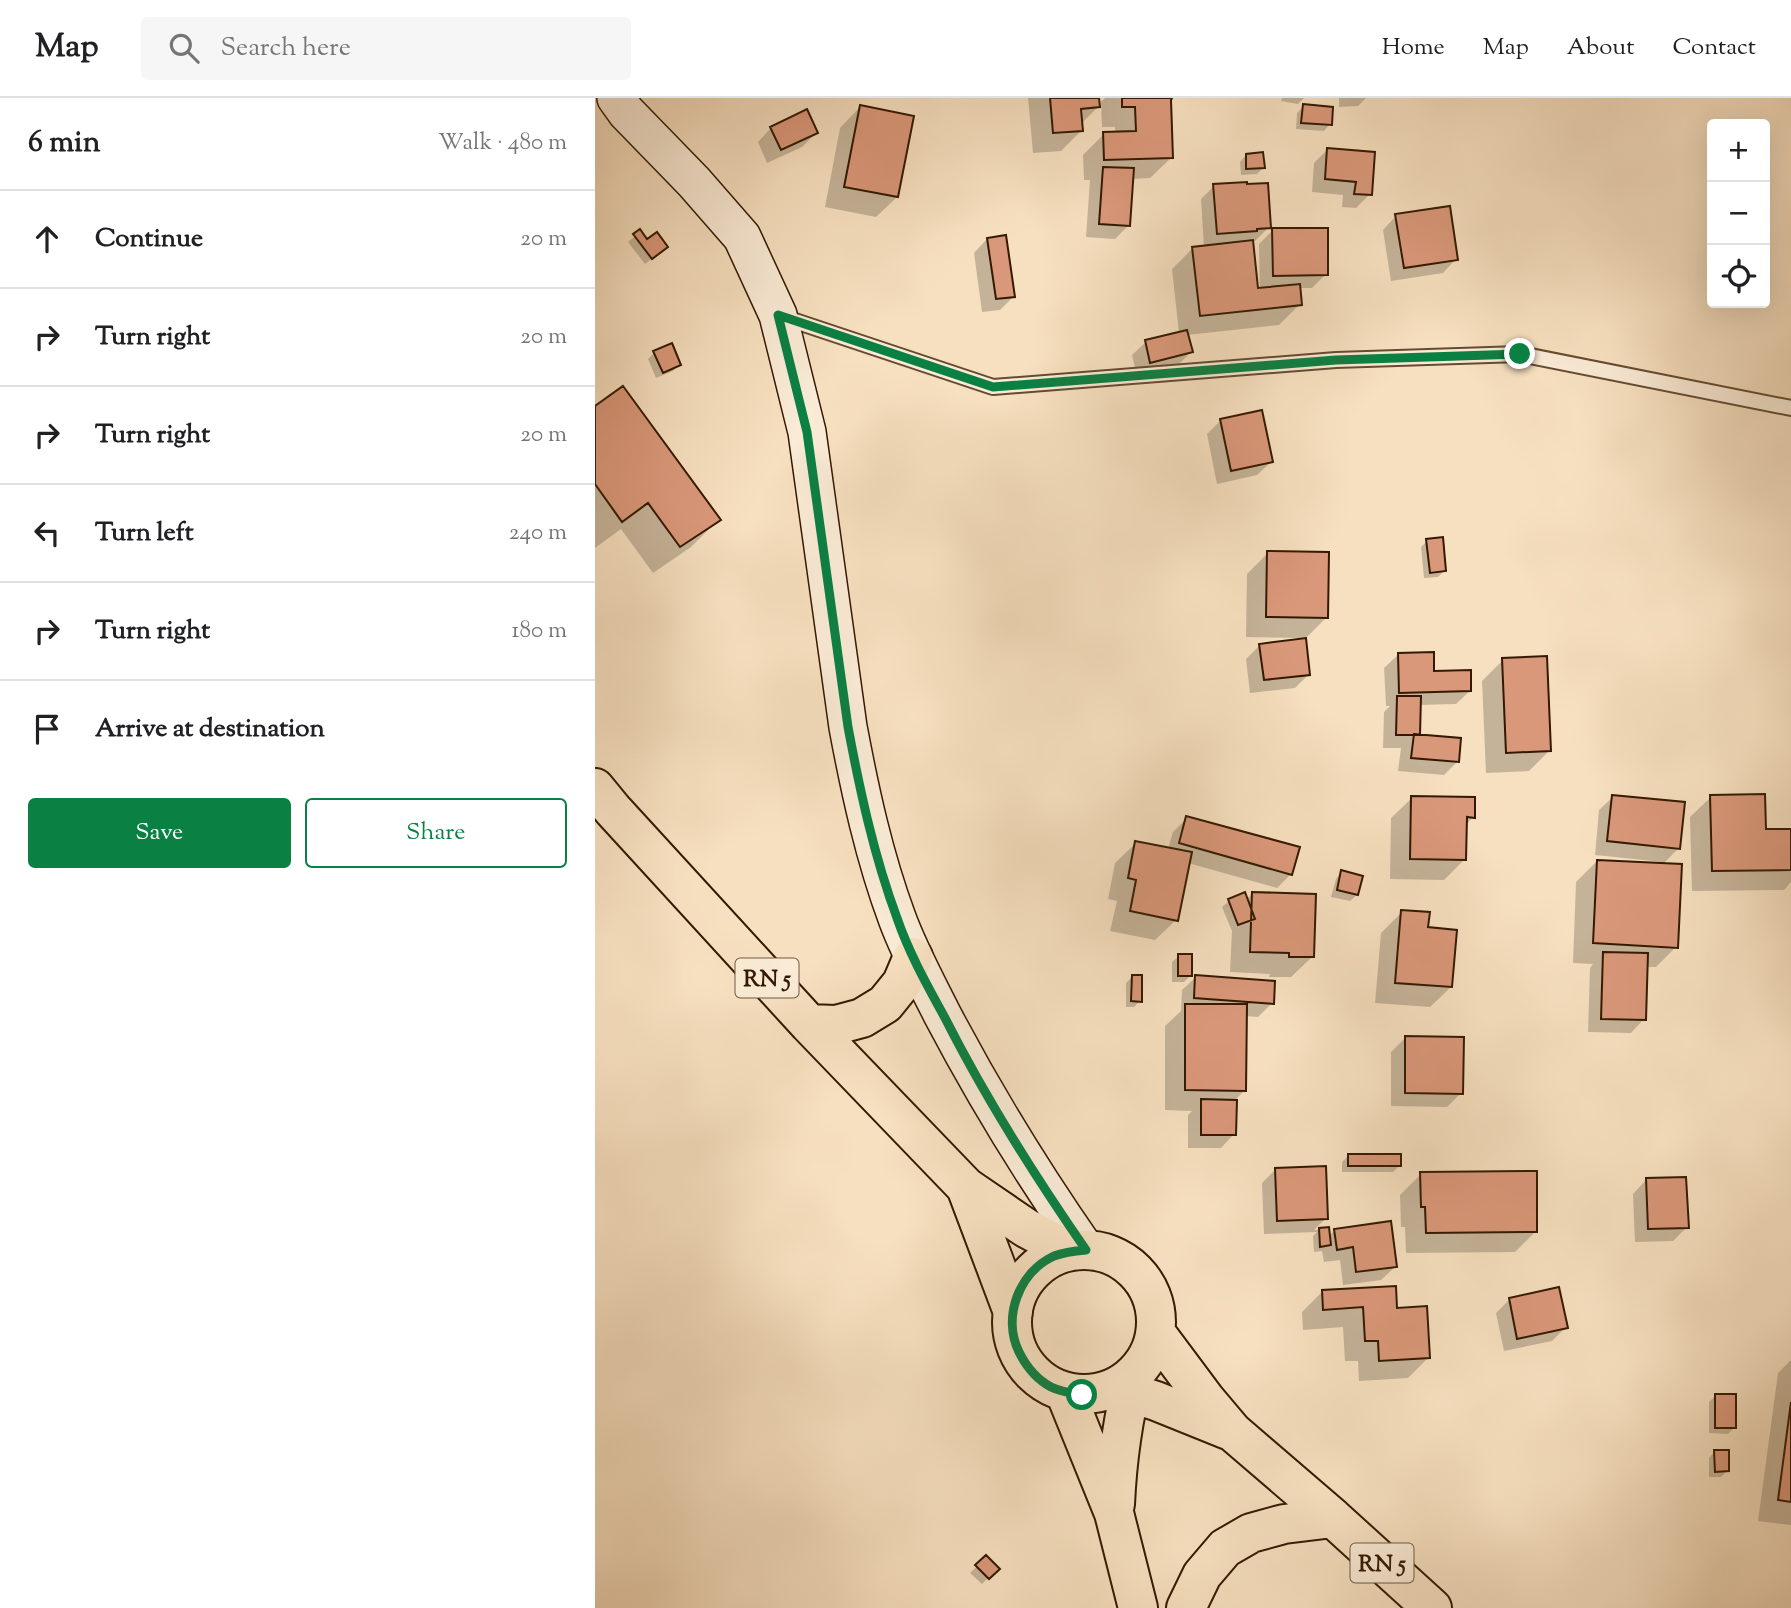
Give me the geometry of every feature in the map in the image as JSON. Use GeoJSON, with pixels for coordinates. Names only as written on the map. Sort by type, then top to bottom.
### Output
{"type":"FeatureCollection","features":[{"type":"Feature","properties":{"kind":"main road"},"geometry":{"type":"LineString","coordinates":[[615,98],[694,181],[742,237],[778,315],[807,432],[848,727],[865,808],[893,906],[913,957],[958,1045],[1077,1251]]}},
{"type":"Feature","properties":{"kind":"main road","name":"RN 5"},"geometry":{"type":"LineString","coordinates":[[595,788],[809,1024],[966,1187],[1026,1228],[1077,1251]]}},
{"type":"Feature","properties":{"kind":"main road"},"geometry":{"type":"LineString","coordinates":[[809,1024],[836,1025],[862,1018],[885,1004],[902,983],[913,957]]}},
{"type":"Feature","properties":{"kind":"main road","name":"RN 5"},"geometry":{"type":"LineString","coordinates":[[966,1187],[1013,1312]]}},
{"type":"Feature","properties":{"kind":"main road","name":"RN 5"},"geometry":{"type":"LineString","coordinates":[[1077,1251],[1103,1252],[1134,1269],[1153,1298],[1156,1315],[1156,1333],[1152,1349],[1145,1363],[1127,1385],[1082,1395],[1049,1386],[1035,1375],[1016,1346],[1012,1329],[1017,1295],[1026,1279],[1052,1257],[1077,1251]]}},
{"type":"Feature","properties":{"kind":"main road","name":"RN 5"},"geometry":{"type":"LineString","coordinates":[[1156,1333],[1233,1432],[1432,1608]]}},
{"type":"Feature","properties":{"kind":"main road"},"geometry":{"type":"LineString","coordinates":[[1114,1513],[1127,1385]]}},
{"type":"Feature","properties":{"kind":"main road","name":"RN 5"},"geometry":{"type":"LineString","coordinates":[[1127,1385],[1233,1432]]}},
{"type":"Feature","properties":{"kind":"main road"},"geometry":{"type":"LineString","coordinates":[[1065,1392],[1114,1513],[1138,1608]]}},
{"type":"Feature","properties":{"kind":"main road"},"geometry":{"type":"LineString","coordinates":[[1187,1608],[1202,1575],[1225,1548],[1251,1533],[1284,1524],[1332,1518]]}},
{"type":"Feature","properties":{"kind":"lane"},"geometry":{"type":"LineString","coordinates":[[778,315],[993,387],[1336,360],[1520,354],[1791,408]]}},
{"type":"Feature","properties":{"kind":"building"},"geometry":{"type":"Polygon","coordinates":[[[1050,98],[1099,98],[1100,107],[1081,109],[1083,131],[1053,133],[1050,98]]]}},
{"type":"Feature","properties":{"kind":"building"},"geometry":{"type":"Polygon","coordinates":[[[1122,98],[1172,98],[1173,158],[1104,160],[1103,132],[1136,131],[1135,107],[1122,107],[1122,98]]]}},
{"type":"Feature","properties":{"kind":"building"},"geometry":{"type":"Polygon","coordinates":[[[1303,104],[1333,107],[1332,125],[1301,123],[1303,104]]]}},
{"type":"Feature","properties":{"kind":"building"},"geometry":{"type":"Polygon","coordinates":[[[860,105],[914,116],[898,197],[844,187],[860,105]]]}},
{"type":"Feature","properties":{"kind":"building"},"geometry":{"type":"Polygon","coordinates":[[[807,109],[818,133],[781,150],[770,127],[807,109]]]}},
{"type":"Feature","properties":{"kind":"building"},"geometry":{"type":"Polygon","coordinates":[[[1327,148],[1375,152],[1372,195],[1354,194],[1356,182],[1325,179],[1327,148]]]}},
{"type":"Feature","properties":{"kind":"building"},"geometry":{"type":"Polygon","coordinates":[[[1263,152],[1265,168],[1246,169],[1246,154],[1263,152]]]}},
{"type":"Feature","properties":{"kind":"building"},"geometry":{"type":"Polygon","coordinates":[[[1103,167],[1134,168],[1130,226],[1099,224],[1103,167]]]}},
{"type":"Feature","properties":{"kind":"building"},"geometry":{"type":"Polygon","coordinates":[[[1268,183],[1271,228],[1217,234],[1213,184],[1268,183]]]}},
{"type":"Feature","properties":{"kind":"building"},"geometry":{"type":"Polygon","coordinates":[[[1450,206],[1458,260],[1404,268],[1395,214],[1450,206]]]}},
{"type":"Feature","properties":{"kind":"building"},"geometry":{"type":"Polygon","coordinates":[[[1272,228],[1328,228],[1328,275],[1273,276],[1272,228]]]}},
{"type":"Feature","properties":{"kind":"building"},"geometry":{"type":"Polygon","coordinates":[[[640,229],[647,239],[657,232],[668,247],[652,259],[633,234],[640,229]]]}},
{"type":"Feature","properties":{"kind":"building"},"geometry":{"type":"Polygon","coordinates":[[[1006,235],[1015,297],[996,299],[987,238],[1006,235]]]}},
{"type":"Feature","properties":{"kind":"building"},"geometry":{"type":"Polygon","coordinates":[[[1253,240],[1258,288],[1300,284],[1302,305],[1200,316],[1192,247],[1253,240]]]}},
{"type":"Feature","properties":{"kind":"building"},"geometry":{"type":"Polygon","coordinates":[[[1187,330],[1193,352],[1150,363],[1145,340],[1187,330]]]}},
{"type":"Feature","properties":{"kind":"building"},"geometry":{"type":"Polygon","coordinates":[[[672,343],[681,365],[663,373],[653,351],[672,343]]]}},
{"type":"Feature","properties":{"kind":"building"},"geometry":{"type":"Polygon","coordinates":[[[623,386],[721,520],[680,547],[648,503],[622,522],[595,484],[595,406],[623,386]]]}},
{"type":"Feature","properties":{"kind":"building"},"geometry":{"type":"Polygon","coordinates":[[[1262,410],[1273,462],[1231,471],[1220,419],[1262,410]]]}},
{"type":"Feature","properties":{"kind":"building"},"geometry":{"type":"Polygon","coordinates":[[[1443,537],[1446,571],[1430,573],[1426,539],[1443,537]]]}},
{"type":"Feature","properties":{"kind":"building"},"geometry":{"type":"Polygon","coordinates":[[[1267,551],[1329,552],[1328,618],[1266,617],[1267,551]]]}},
{"type":"Feature","properties":{"kind":"building"},"geometry":{"type":"Polygon","coordinates":[[[1306,638],[1310,675],[1264,680],[1259,644],[1306,638]]]}},
{"type":"Feature","properties":{"kind":"building"},"geometry":{"type":"Polygon","coordinates":[[[1434,652],[1434,671],[1471,670],[1471,691],[1399,693],[1398,653],[1434,652]]]}},
{"type":"Feature","properties":{"kind":"building"},"geometry":{"type":"Polygon","coordinates":[[[1547,656],[1551,751],[1506,753],[1502,658],[1547,656]]]}},
{"type":"Feature","properties":{"kind":"building"},"geometry":{"type":"Polygon","coordinates":[[[1397,696],[1421,696],[1420,735],[1396,735],[1397,696]]]}},
{"type":"Feature","properties":{"kind":"building"},"geometry":{"type":"Polygon","coordinates":[[[1414,734],[1461,738],[1459,762],[1411,758],[1414,734]]]}},
{"type":"Feature","properties":{"kind":"building"},"geometry":{"type":"Polygon","coordinates":[[[1765,794],[1766,829],[1791,829],[1791,870],[1712,871],[1710,795],[1765,794]]]}},
{"type":"Feature","properties":{"kind":"building"},"geometry":{"type":"Polygon","coordinates":[[[1612,795],[1685,802],[1680,849],[1607,841],[1612,795]]]}},
{"type":"Feature","properties":{"kind":"building"},"geometry":{"type":"Polygon","coordinates":[[[1411,796],[1475,797],[1475,818],[1467,817],[1466,860],[1410,859],[1411,796]]]}},
{"type":"Feature","properties":{"kind":"building"},"geometry":{"type":"Polygon","coordinates":[[[1186,816],[1300,847],[1292,875],[1179,843],[1186,816]]]}},
{"type":"Feature","properties":{"kind":"building"},"geometry":{"type":"Polygon","coordinates":[[[1135,841],[1192,852],[1178,921],[1130,911],[1136,880],[1128,878],[1135,841]]]}},
{"type":"Feature","properties":{"kind":"building"},"geometry":{"type":"Polygon","coordinates":[[[1597,860],[1682,864],[1678,948],[1593,943],[1597,860]]]}},
{"type":"Feature","properties":{"kind":"building"},"geometry":{"type":"Polygon","coordinates":[[[1341,870],[1363,876],[1358,895],[1337,890],[1341,870]]]}},
{"type":"Feature","properties":{"kind":"building"},"geometry":{"type":"Polygon","coordinates":[[[1245,892],[1255,919],[1238,925],[1228,899],[1245,892]]]}},
{"type":"Feature","properties":{"kind":"building"},"geometry":{"type":"Polygon","coordinates":[[[1252,892],[1316,894],[1314,957],[1250,952],[1252,892]]]}},
{"type":"Feature","properties":{"kind":"building"},"geometry":{"type":"Polygon","coordinates":[[[1401,910],[1430,912],[1428,927],[1457,930],[1452,987],[1395,983],[1401,910]]]}},
{"type":"Feature","properties":{"kind":"building"},"geometry":{"type":"Polygon","coordinates":[[[1603,952],[1648,953],[1646,1020],[1601,1019],[1603,952]]]}},
{"type":"Feature","properties":{"kind":"building"},"geometry":{"type":"Polygon","coordinates":[[[1178,954],[1192,954],[1192,976],[1178,976],[1178,954]]]}},
{"type":"Feature","properties":{"kind":"building"},"geometry":{"type":"Polygon","coordinates":[[[1132,975],[1142,975],[1142,1002],[1131,1001],[1132,975]]]}},
{"type":"Feature","properties":{"kind":"building"},"geometry":{"type":"Polygon","coordinates":[[[1195,975],[1275,981],[1274,1004],[1194,998],[1195,975]]]}},
{"type":"Feature","properties":{"kind":"building"},"geometry":{"type":"Polygon","coordinates":[[[1185,1004],[1247,1004],[1246,1091],[1185,1090],[1185,1004]]]}},
{"type":"Feature","properties":{"kind":"building"},"geometry":{"type":"Polygon","coordinates":[[[1405,1036],[1464,1037],[1463,1094],[1405,1093],[1405,1036]]]}},
{"type":"Feature","properties":{"kind":"building"},"geometry":{"type":"Polygon","coordinates":[[[1201,1099],[1237,1100],[1236,1135],[1201,1135],[1201,1099]]]}},
{"type":"Feature","properties":{"kind":"building"},"geometry":{"type":"Polygon","coordinates":[[[1348,1154],[1401,1154],[1401,1166],[1348,1166],[1348,1154]]]}},
{"type":"Feature","properties":{"kind":"building"},"geometry":{"type":"Polygon","coordinates":[[[1326,1166],[1328,1219],[1277,1221],[1275,1168],[1326,1166]]]}},
{"type":"Feature","properties":{"kind":"building"},"geometry":{"type":"Polygon","coordinates":[[[1537,1171],[1537,1232],[1426,1233],[1425,1207],[1421,1207],[1420,1172],[1537,1171]]]}},
{"type":"Feature","properties":{"kind":"building"},"geometry":{"type":"Polygon","coordinates":[[[1686,1177],[1689,1228],[1648,1229],[1646,1178],[1686,1177]]]}},
{"type":"Feature","properties":{"kind":"building"},"geometry":{"type":"Polygon","coordinates":[[[1391,1221],[1397,1267],[1356,1272],[1353,1247],[1337,1250],[1334,1229],[1391,1221]]]}},
{"type":"Feature","properties":{"kind":"building"},"geometry":{"type":"Polygon","coordinates":[[[1329,1227],[1331,1245],[1320,1247],[1319,1228],[1329,1227]]]}},
{"type":"Feature","properties":{"kind":"building"},"geometry":{"type":"Polygon","coordinates":[[[1396,1286],[1397,1308],[1427,1306],[1430,1358],[1379,1361],[1378,1341],[1365,1341],[1363,1307],[1323,1310],[1322,1290],[1396,1286]]]}},
{"type":"Feature","properties":{"kind":"building"},"geometry":{"type":"Polygon","coordinates":[[[1559,1287],[1568,1328],[1517,1339],[1509,1298],[1559,1287]]]}},
{"type":"Feature","properties":{"kind":"building"},"geometry":{"type":"Polygon","coordinates":[[[1715,1394],[1736,1394],[1736,1428],[1715,1428],[1715,1394]]]}},
{"type":"Feature","properties":{"kind":"building"},"geometry":{"type":"Polygon","coordinates":[[[1791,1402],[1791,1502],[1778,1500],[1791,1402]]]}},
{"type":"Feature","properties":{"kind":"building"},"geometry":{"type":"Polygon","coordinates":[[[1714,1450],[1729,1450],[1729,1471],[1715,1472],[1714,1450]]]}},
{"type":"Feature","properties":{"kind":"building"},"geometry":{"type":"Polygon","coordinates":[[[986,1555],[1000,1569],[989,1579],[975,1565],[986,1555]]]}},
{"type":"Feature","properties":{"kind":"route"},"geometry":{"type":"LineString","coordinates":[[1082,1395],[1049,1386],[1024,1362],[1016,1346],[1012,1329],[1013,1312],[1017,1295],[1026,1279],[1052,1257],[1069,1251],[1086,1250],[1040,1183],[958,1045],[913,957],[896,917],[865,808],[848,727],[807,432],[778,315],[993,387],[1336,360],[1520,354]]}}]}
